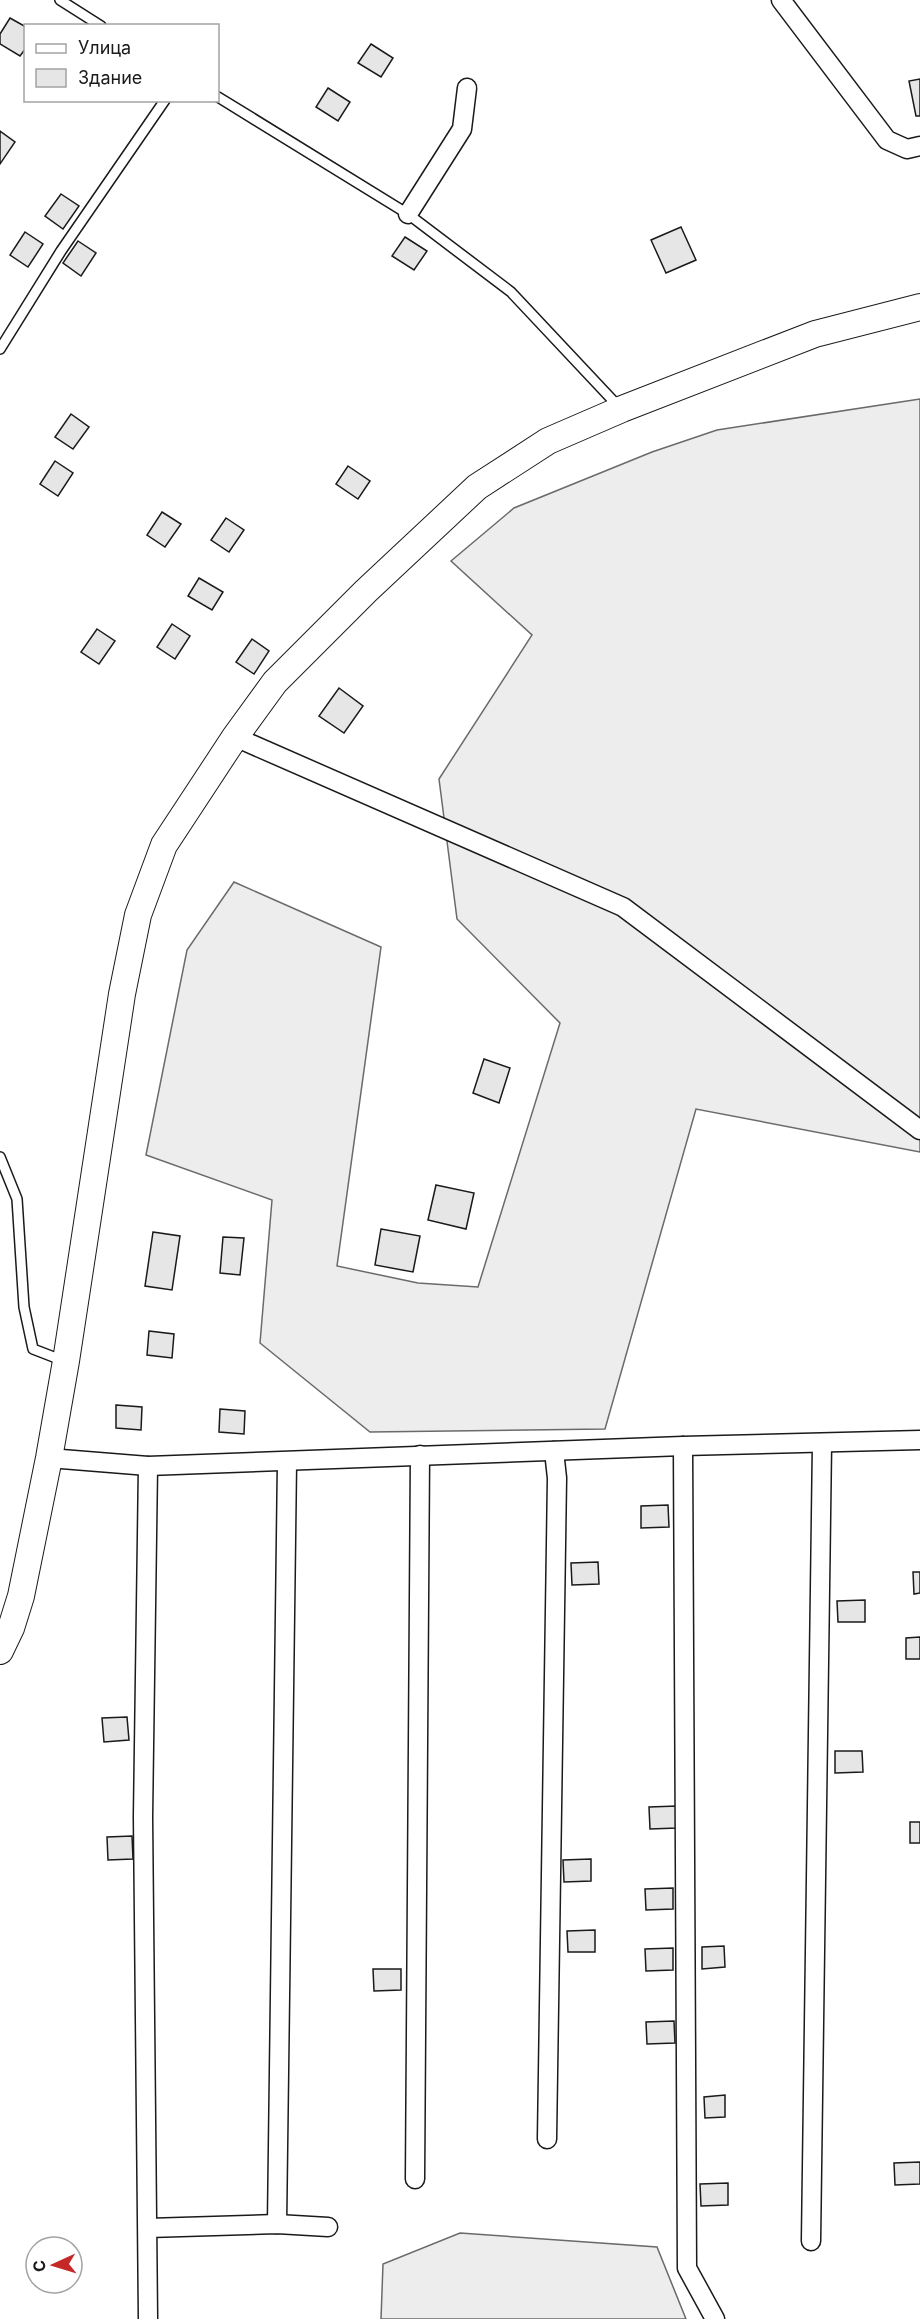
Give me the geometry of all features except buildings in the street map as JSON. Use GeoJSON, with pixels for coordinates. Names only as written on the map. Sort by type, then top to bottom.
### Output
{"type":"FeatureCollection","features":[{"type":"Feature","properties":{"kind":"main road"},"geometry":{"type":"LineString","coordinates":[[0,1651],[11,1628],[21,1596],[49,1458],[66,1362],[122,994],[138,915],[164,845],[235,737],[275,682],[366,591],[477,487],[548,441],[815,334],[920,307]]}},
{"type":"Feature","properties":{"kind":"street"},"geometry":{"type":"LineString","coordinates":[[781,0],[887,140],[907,149],[920,146]]}},
{"type":"Feature","properties":{"kind":"street"},"geometry":{"type":"LineString","coordinates":[[408,214],[462,129],[467,88]]}},
{"type":"Feature","properties":{"kind":"street"},"geometry":{"type":"LineString","coordinates":[[235,737],[623,907],[920,1130]]}},
{"type":"Feature","properties":{"kind":"street"},"geometry":{"type":"LineString","coordinates":[[49,1458],[148,1466],[683,1446],[920,1440]]}},
{"type":"Feature","properties":{"kind":"street"},"geometry":{"type":"LineString","coordinates":[[811,2241],[822,1444]]}},
{"type":"Feature","properties":{"kind":"street"},"geometry":{"type":"LineString","coordinates":[[683,1446],[687,2268],[716,2319]]}},
{"type":"Feature","properties":{"kind":"street"},"geometry":{"type":"LineString","coordinates":[[547,2139],[557,1478],[554,1451]]}},
{"type":"Feature","properties":{"kind":"street"},"geometry":{"type":"LineString","coordinates":[[415,2179],[420,1455]]}},
{"type":"Feature","properties":{"kind":"street"},"geometry":{"type":"LineString","coordinates":[[277,2224],[287,1462]]}},
{"type":"Feature","properties":{"kind":"street"},"geometry":{"type":"LineString","coordinates":[[148,1466],[143,1816],[148,2319]]}},
{"type":"Feature","properties":{"kind":"street"},"geometry":{"type":"LineString","coordinates":[[148,2228],[277,2224],[328,2227]]}},
{"type":"Feature","properties":{"kind":"lane"},"geometry":{"type":"LineString","coordinates":[[60,0],[98,24]]}},
{"type":"Feature","properties":{"kind":"lane"},"geometry":{"type":"LineString","coordinates":[[219,98],[408,214],[511,292],[622,410]]}},
{"type":"Feature","properties":{"kind":"lane"},"geometry":{"type":"LineString","coordinates":[[0,349],[61,251],[164,102]]}},
{"type":"Feature","properties":{"kind":"lane"},"geometry":{"type":"LineString","coordinates":[[0,1158],[17,1198],[24,1307],[33,1349],[66,1362]]}},
{"type":"Feature","properties":{"kind":"shaded area"},"geometry":{"type":"Polygon","coordinates":[[[920,399],[920,1152],[696,1109],[605,1429],[370,1432],[260,1343],[272,1200],[146,1155],[187,950],[234,882],[381,947],[337,1266],[418,1283],[478,1287],[560,1023],[457,919],[439,779],[532,635],[451,561],[514,508],[652,452],[717,430],[920,399]]]}},
{"type":"Feature","properties":{"kind":"shaded area"},"geometry":{"type":"Polygon","coordinates":[[[460,2233],[657,2247],[686,2319],[381,2319],[383,2264],[460,2233]]]}}]}
